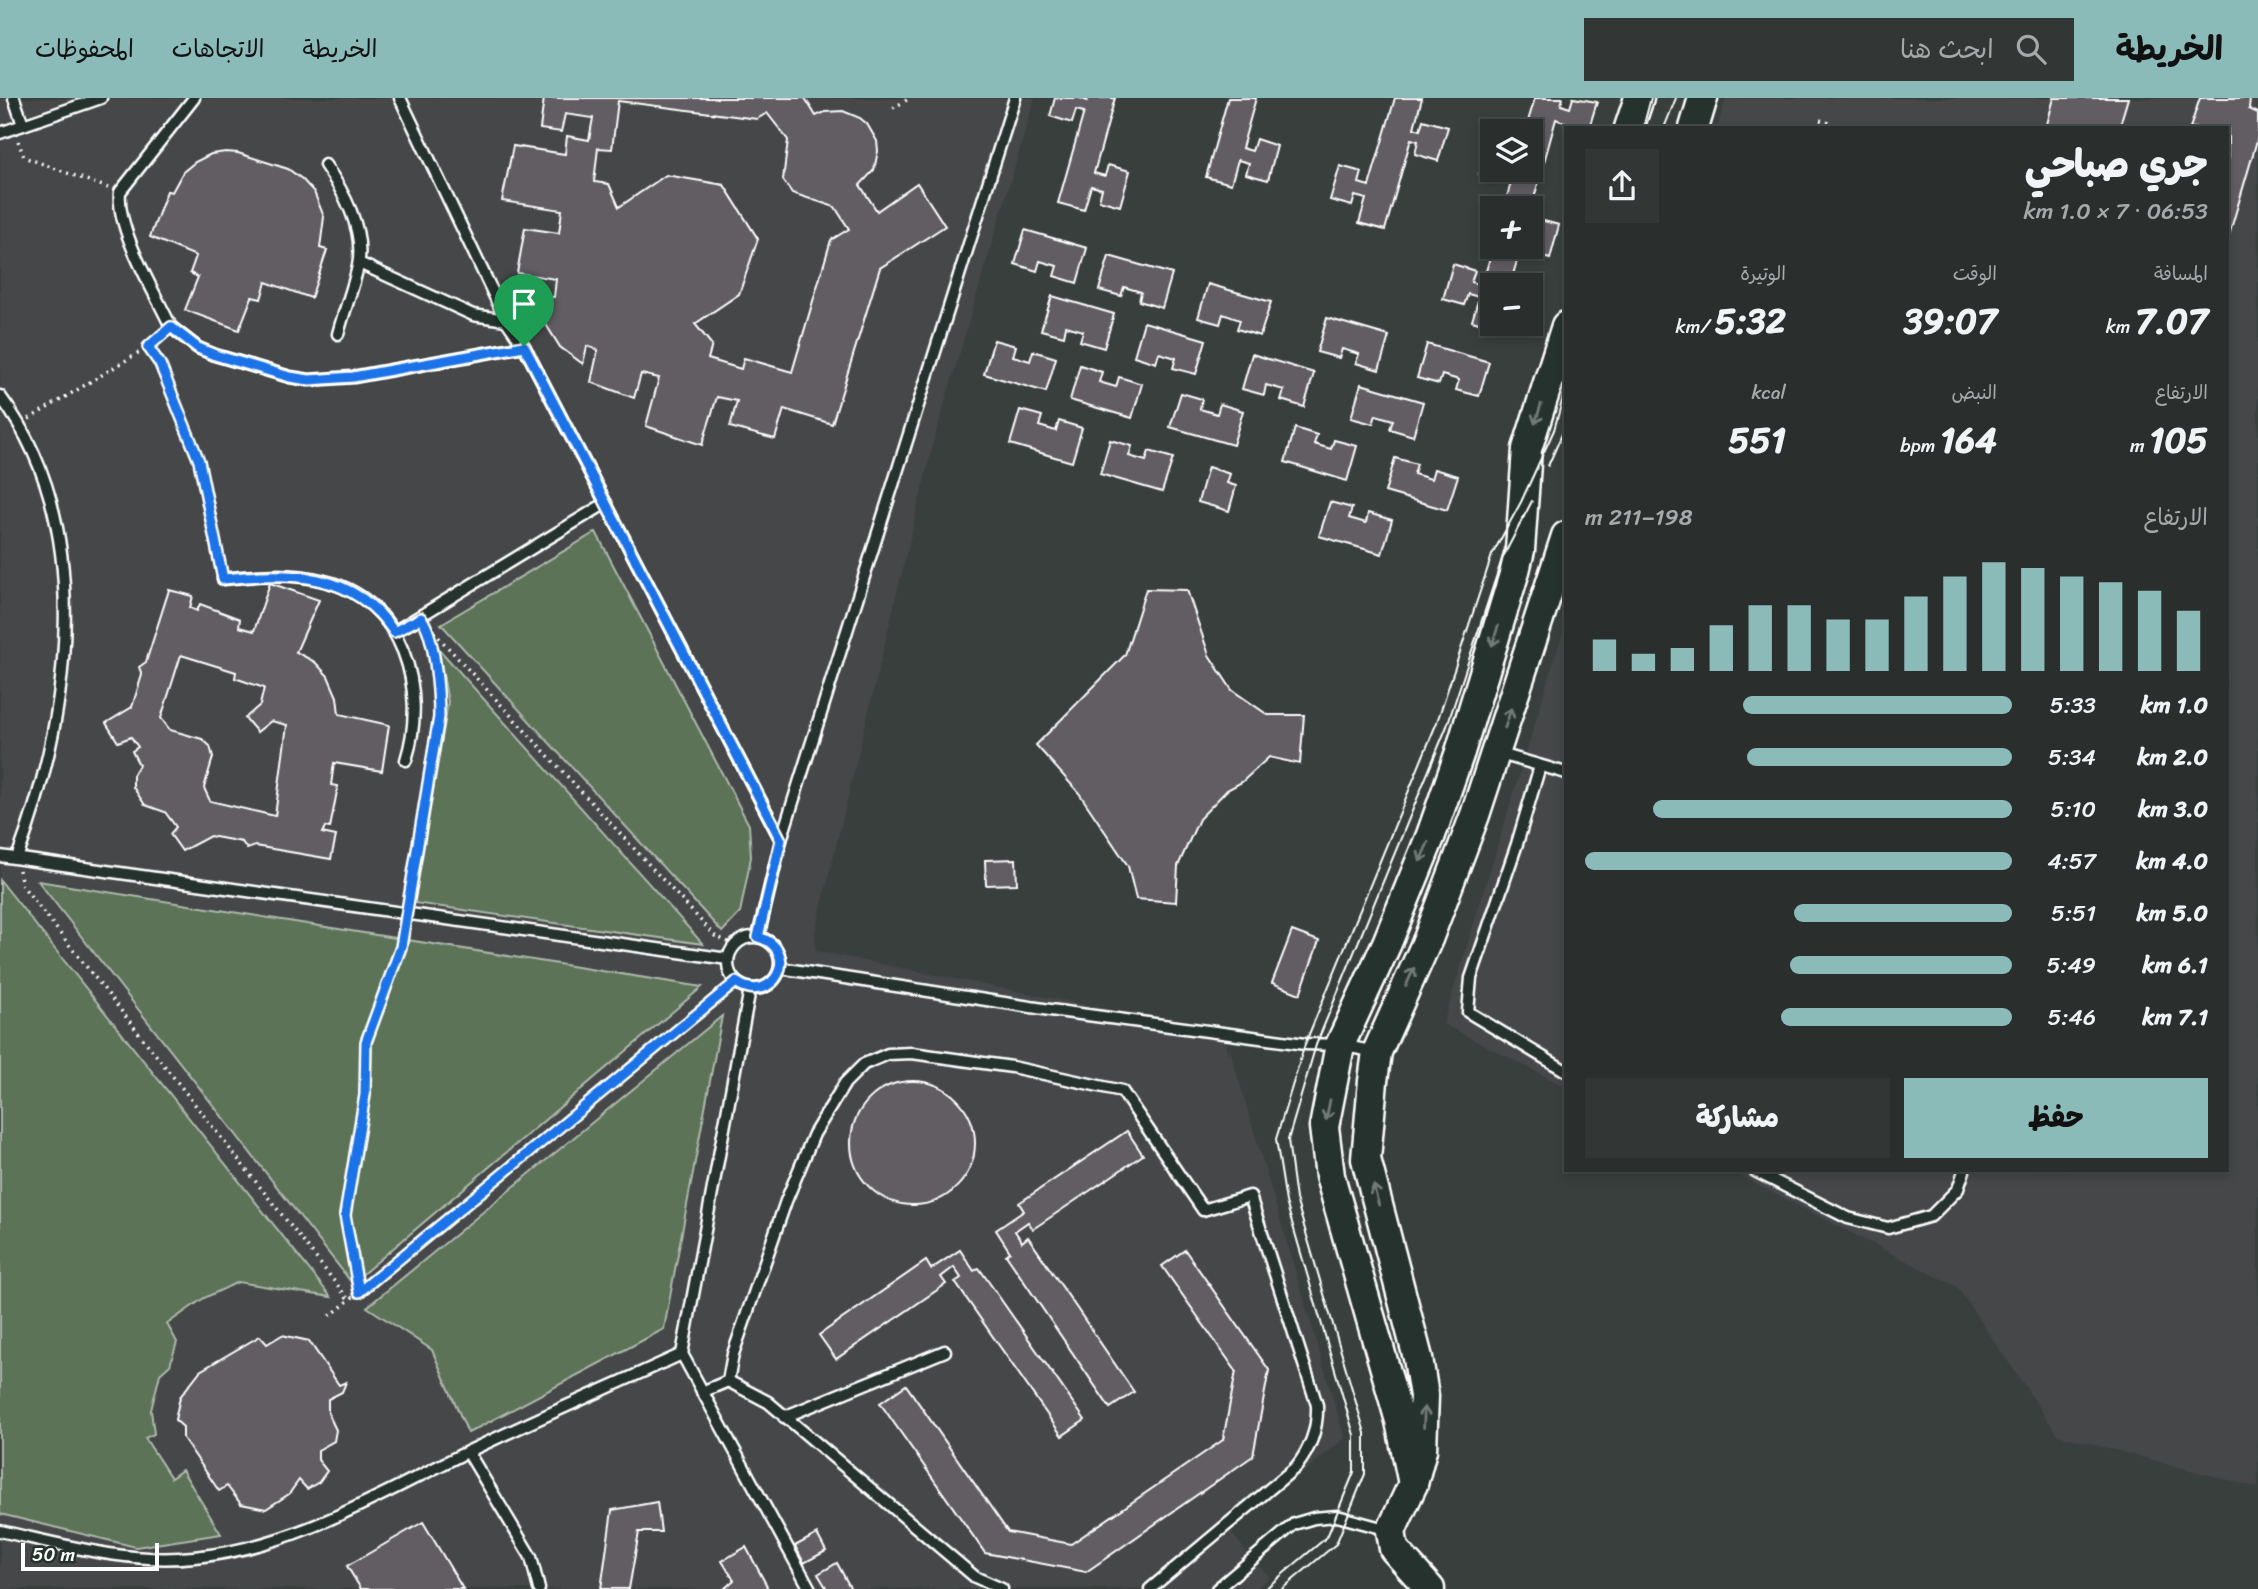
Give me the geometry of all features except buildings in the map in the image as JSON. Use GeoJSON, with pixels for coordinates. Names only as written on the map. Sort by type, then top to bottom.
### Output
{"type":"FeatureCollection","features":[{"type":"Feature","properties":{"kind":"street"},"geometry":{"type":"LineString","coordinates":[[1630,126],[1639,98]]}},
{"type":"Feature","properties":{"kind":"street"},"geometry":{"type":"LineString","coordinates":[[1695,126],[1703,98]]}},
{"type":"Feature","properties":{"kind":"street"},"geometry":{"type":"LineString","coordinates":[[1413,1484],[1400,1421],[1326,1161],[1324,1127],[1337,1057],[1431,835],[1460,752],[1515,571],[1520,550],[1527,449],[1564,332]]}},
{"type":"Feature","properties":{"kind":"street"},"geometry":{"type":"LineString","coordinates":[[1430,1589],[1394,1549],[1391,1531],[1413,1484],[1422,1450],[1424,1396],[1418,1359],[1366,1159],[1373,1081],[1377,1052],[1428,939],[1497,753],[1564,542]]}},
{"type":"Feature","properties":{"kind":"street"},"geometry":{"type":"LineString","coordinates":[[1337,1057],[1354,1058],[1367,1065],[1373,1081]]}},
{"type":"Feature","properties":{"kind":"lane"},"geometry":{"type":"LineString","coordinates":[[14,98],[23,125]]}},
{"type":"Feature","properties":{"kind":"lane"},"geometry":{"type":"LineString","coordinates":[[0,133],[101,98]]}},
{"type":"Feature","properties":{"kind":"lane"},"geometry":{"type":"LineString","coordinates":[[194,98],[120,192],[120,215],[171,327],[198,348],[290,377],[309,380],[353,377],[524,346]]}},
{"type":"Feature","properties":{"kind":"lane"},"geometry":{"type":"LineString","coordinates":[[400,98],[506,320],[524,346],[781,840]]}},
{"type":"Feature","properties":{"kind":"lane"},"geometry":{"type":"LineString","coordinates":[[758,937],[781,840],[1015,98]]}},
{"type":"Feature","properties":{"kind":"lane"},"geometry":{"type":"LineString","coordinates":[[325,164],[337,181],[353,217],[359,264],[338,334]]}},
{"type":"Feature","properties":{"kind":"lane"},"geometry":{"type":"LineString","coordinates":[[359,264],[473,315],[506,320]]}},
{"type":"Feature","properties":{"kind":"lane"},"geometry":{"type":"LineString","coordinates":[[0,396],[19,425],[44,477],[59,532],[64,624],[59,693],[52,738],[39,794],[17,858]]}},
{"type":"Feature","properties":{"kind":"lane"},"geometry":{"type":"LineString","coordinates":[[394,632],[606,503]]}},
{"type":"Feature","properties":{"kind":"lane"},"geometry":{"type":"LineString","coordinates":[[223,579],[268,574],[324,581],[341,586],[371,604],[394,632],[410,667],[416,704],[412,742],[406,760]]}},
{"type":"Feature","properties":{"kind":"lane"},"geometry":{"type":"LineString","coordinates":[[1497,753],[1564,772]]}},
{"type":"Feature","properties":{"kind":"lane"},"geometry":{"type":"LineString","coordinates":[[1540,766],[1517,844],[1471,978],[1468,1012],[1564,1070]]}},
{"type":"Feature","properties":{"kind":"lane"},"geometry":{"type":"LineString","coordinates":[[0,856],[728,959]]}},
{"type":"Feature","properties":{"kind":"lane"},"geometry":{"type":"LineString","coordinates":[[749,937],[758,937],[766,939],[778,951],[780,968],[773,982],[750,989],[736,982],[728,968],[728,959],[735,944],[749,937]]}},
{"type":"Feature","properties":{"kind":"lane"},"geometry":{"type":"LineString","coordinates":[[780,968],[1050,1010],[1305,1044],[1337,1057],[1377,1052]]}},
{"type":"Feature","properties":{"kind":"lane"},"geometry":{"type":"LineString","coordinates":[[750,989],[682,1354],[810,1589]]}},
{"type":"Feature","properties":{"kind":"lane"},"geometry":{"type":"LineString","coordinates":[[728,1381],[733,1354],[777,1227],[814,1135],[845,1083],[864,1064],[888,1054],[912,1053],[1012,1067],[1122,1091],[1203,1210],[1250,1196],[1317,1405],[1316,1429],[1312,1443],[1296,1467],[1150,1589]]}},
{"type":"Feature","properties":{"kind":"lane"},"geometry":{"type":"LineString","coordinates":[[1757,1172],[1848,1218],[1888,1228],[1931,1216],[1947,1203],[1958,1189],[1964,1172]]}},
{"type":"Feature","properties":{"kind":"lane"},"geometry":{"type":"LineString","coordinates":[[784,1417],[945,1351]]}},
{"type":"Feature","properties":{"kind":"lane"},"geometry":{"type":"LineString","coordinates":[[0,1531],[119,1557],[192,1558],[228,1553],[299,1533],[682,1354]]}},
{"type":"Feature","properties":{"kind":"lane"},"geometry":{"type":"LineString","coordinates":[[702,1392],[728,1381]]}},
{"type":"Feature","properties":{"kind":"lane"},"geometry":{"type":"LineString","coordinates":[[728,1381],[768,1402],[975,1577],[1002,1589]]}},
{"type":"Feature","properties":{"kind":"lane"},"geometry":{"type":"LineString","coordinates":[[468,1452],[531,1557],[539,1589]]}},
{"type":"Feature","properties":{"kind":"lane"},"geometry":{"type":"LineString","coordinates":[[1217,1589],[1294,1524],[1314,1518],[1337,1516],[1391,1531]]}},
{"type":"Feature","properties":{"kind":"path"},"geometry":{"type":"LineString","coordinates":[[893,108],[910,98]]}},
{"type":"Feature","properties":{"kind":"path"},"geometry":{"type":"LineString","coordinates":[[1820,120],[1838,126]]}},
{"type":"Feature","properties":{"kind":"path"},"geometry":{"type":"LineString","coordinates":[[23,125],[16,138],[24,158],[120,192]]}},
{"type":"Feature","properties":{"kind":"path"},"geometry":{"type":"LineString","coordinates":[[19,425],[148,347],[171,327]]}},
{"type":"Feature","properties":{"kind":"path"},"geometry":{"type":"LineString","coordinates":[[148,347],[160,364],[199,461],[223,579]]}},
{"type":"Feature","properties":{"kind":"path"},"geometry":{"type":"LineString","coordinates":[[359,1292],[345,1215],[365,1095],[366,1042],[401,947],[439,717],[439,685],[428,626],[715,936],[735,944]]}},
{"type":"Feature","properties":{"kind":"path"},"geometry":{"type":"LineString","coordinates":[[17,858],[22,885],[349,1300]]}},
{"type":"Feature","properties":{"kind":"path"},"geometry":{"type":"LineString","coordinates":[[330,1316],[736,982]]}},
{"type":"Feature","properties":{"kind":"shaded area"},"geometry":{"type":"Polygon","coordinates":[[[0,98],[1035,98],[934,440],[815,934],[816,951],[1227,1033],[1227,1055],[1230,1050],[1345,1438],[1231,1532],[1270,1577],[1256,1589],[0,1589],[0,98]]]}},
{"type":"Feature","properties":{"kind":"shaded area"},"geometry":{"type":"Polygon","coordinates":[[[1726,98],[2258,98],[2258,1488],[2058,1435],[1957,1287],[1732,1172],[2229,1172],[2229,126],[1718,126],[1726,98]]]}},
{"type":"Feature","properties":{"kind":"shaded area"},"geometry":{"type":"Polygon","coordinates":[[[1564,628],[1564,1086],[1443,1024],[1564,628]]]}},
{"type":"Feature","properties":{"kind":"green space"},"geometry":{"type":"Polygon","coordinates":[[[596,532],[749,825],[751,857],[740,913],[722,932],[441,624],[596,532]]]}},
{"type":"Feature","properties":{"kind":"green space"},"geometry":{"type":"Polygon","coordinates":[[[438,648],[703,944],[414,903],[448,702],[438,648]]]}},
{"type":"Feature","properties":{"kind":"green space"},"geometry":{"type":"Polygon","coordinates":[[[0,880],[331,1297],[238,1282],[204,1298],[167,1324],[177,1342],[170,1365],[160,1374],[151,1410],[154,1434],[145,1438],[171,1478],[182,1470],[221,1534],[136,1547],[0,1514],[0,880]]]}},
{"type":"Feature","properties":{"kind":"green space"},"geometry":{"type":"Polygon","coordinates":[[[38,881],[702,987],[352,1283],[38,881]]]}},
{"type":"Feature","properties":{"kind":"green space"},"geometry":{"type":"Polygon","coordinates":[[[722,1016],[664,1329],[468,1433],[432,1350],[367,1307],[722,1016]]]}},
{"type":"Feature","properties":{"kind":"tram line"},"geometry":{"type":"LineString","coordinates":[[1644,126],[1651,98]]}},
{"type":"Feature","properties":{"kind":"tram line"},"geometry":{"type":"LineString","coordinates":[[1665,126],[1676,98]]}},
{"type":"Feature","properties":{"kind":"tram line"},"geometry":{"type":"LineString","coordinates":[[1265,1589],[1327,1537],[1354,1472],[1354,1435],[1286,1202],[1276,1139],[1305,1044],[1437,722],[1492,555],[1521,502],[1554,430],[1564,394]]}},
{"type":"Feature","properties":{"kind":"tram line"},"geometry":{"type":"LineString","coordinates":[[1548,466],[1564,430]]}},
{"type":"Feature","properties":{"kind":"tram line"},"geometry":{"type":"LineString","coordinates":[[1282,1589],[1336,1544],[1365,1474],[1365,1433],[1296,1199],[1288,1140],[1316,1045],[1447,726],[1502,559],[1532,501]]}},
{"type":"Feature","properties":{"kind":"route"},"geometry":{"type":"LineString","coordinates":[[171,327],[198,348],[215,355],[309,380],[353,377],[524,346],[781,840],[758,937],[766,939],[778,951],[780,968],[773,982],[759,989],[743,987],[736,982],[359,1292],[345,1215],[365,1095],[366,1042],[401,947],[439,717],[439,685],[428,626],[421,618],[394,632],[371,604],[341,586],[324,581],[268,574],[223,579],[199,461],[160,364],[148,347],[171,327]]}}]}
